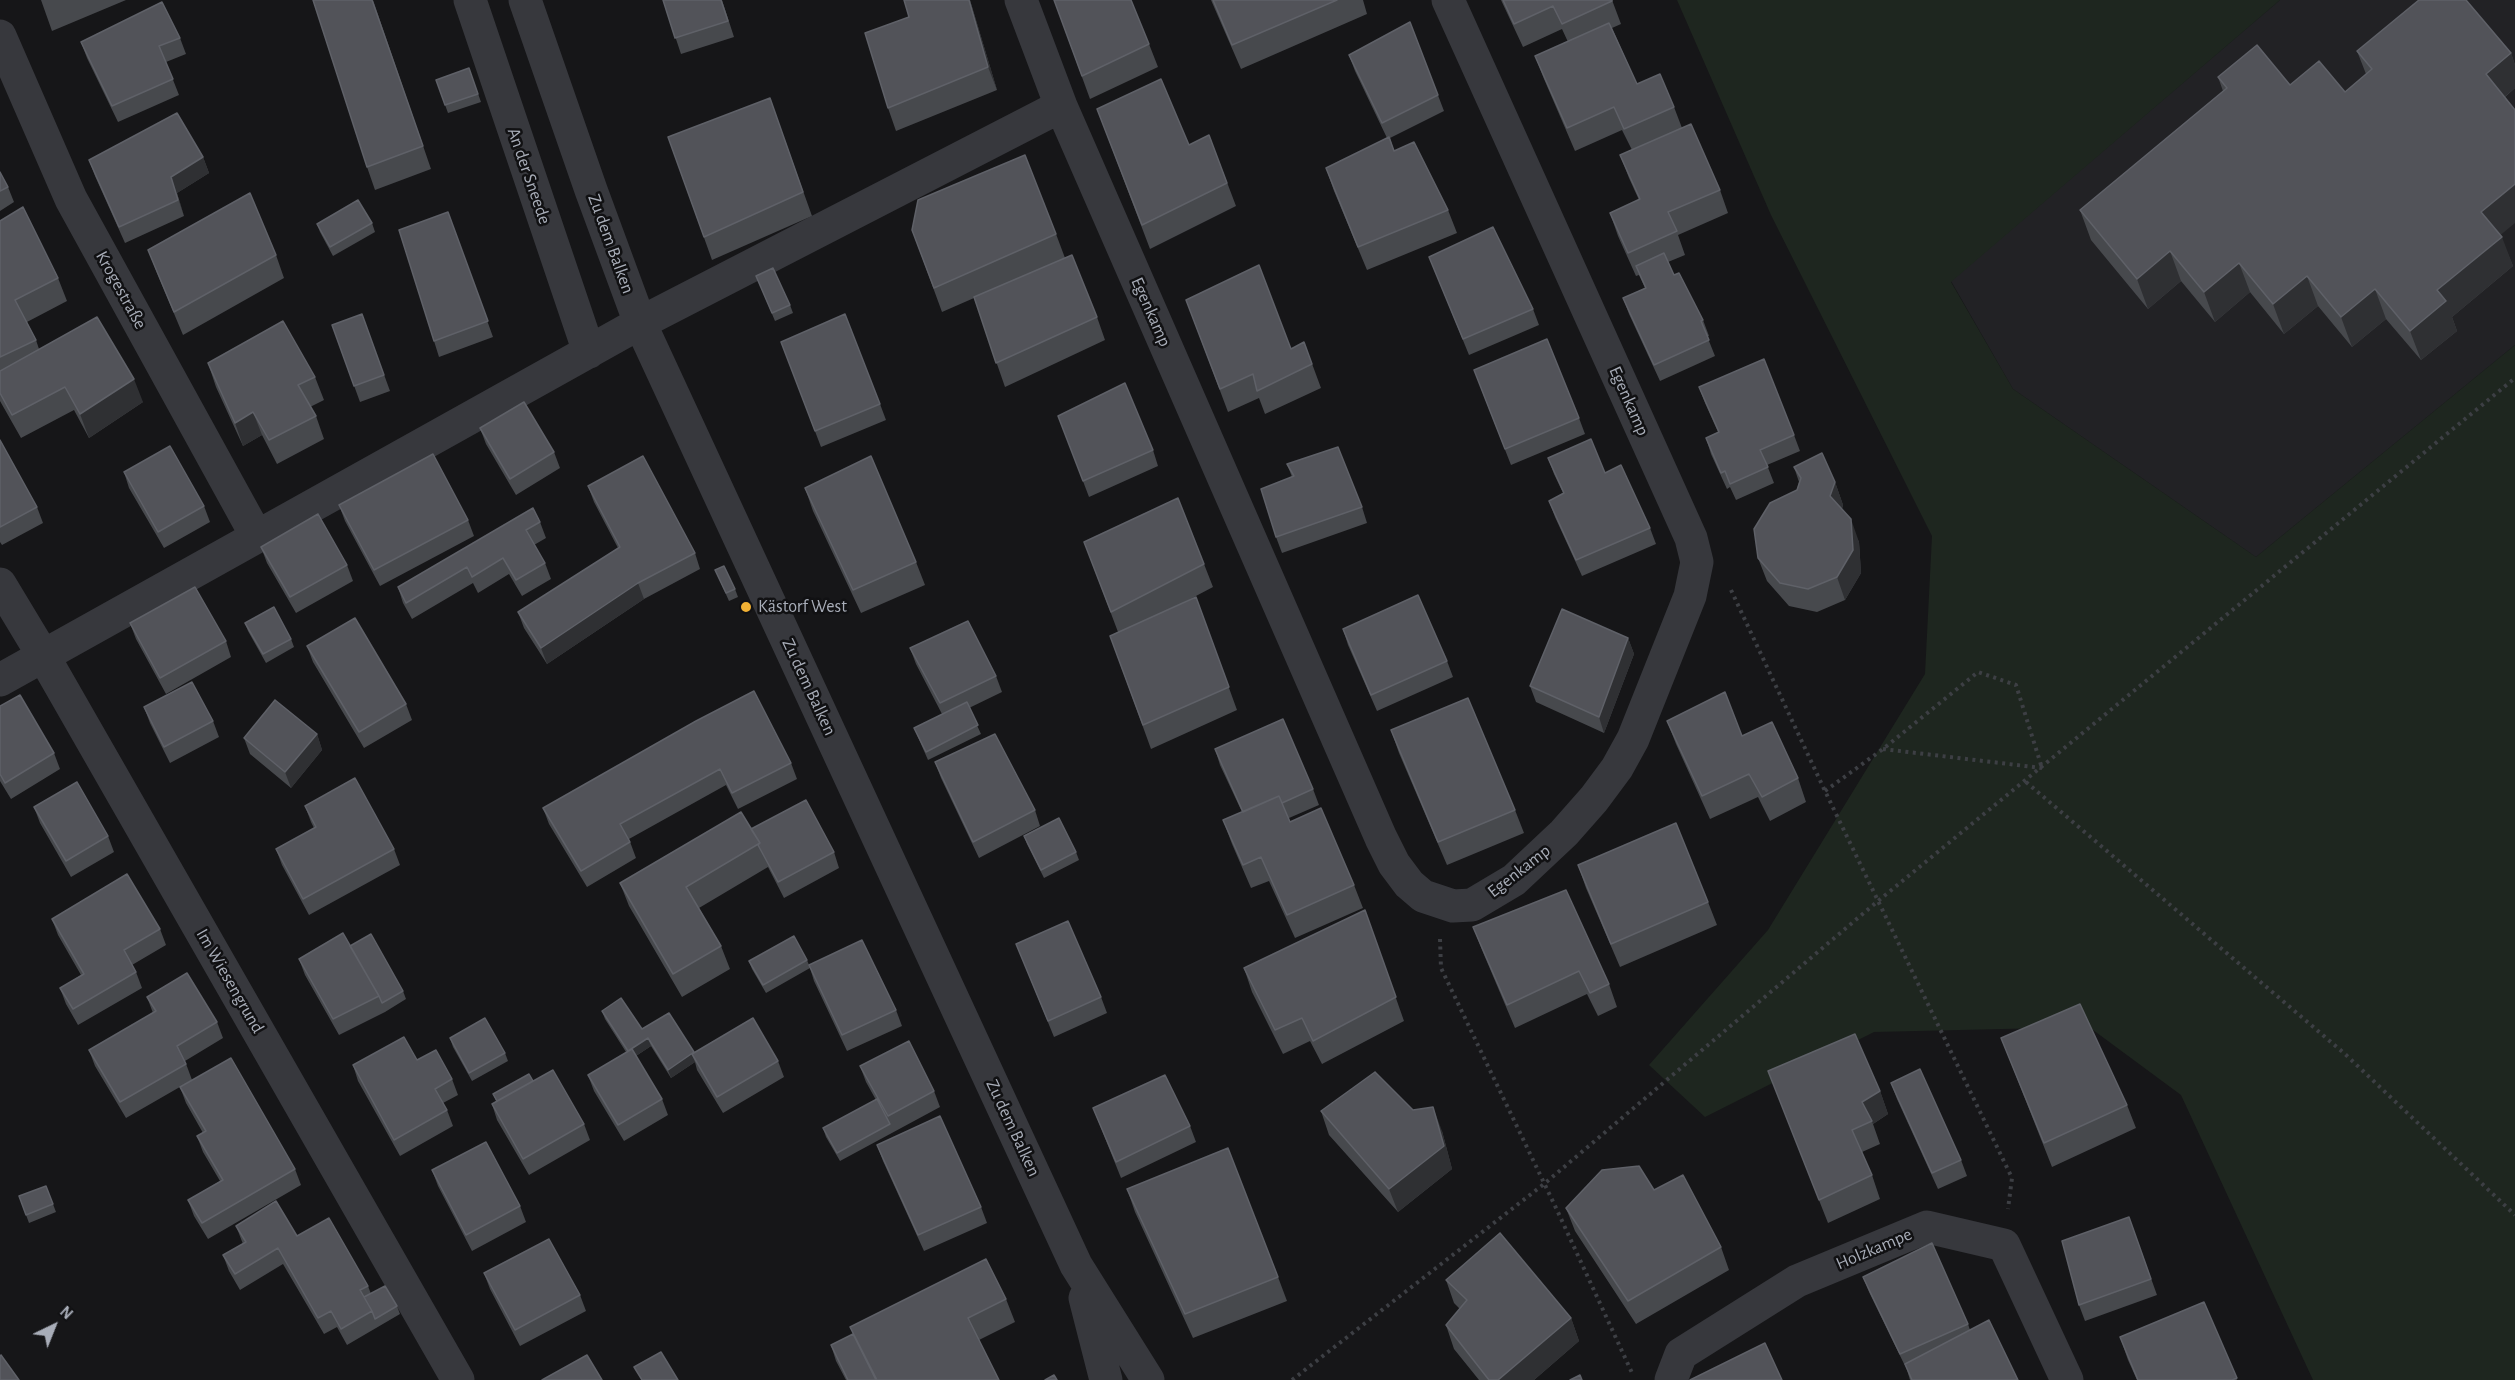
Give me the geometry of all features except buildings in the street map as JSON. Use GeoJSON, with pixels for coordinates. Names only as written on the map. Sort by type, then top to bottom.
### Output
{"type":"FeatureCollection","features":[{"type":"Feature","properties":{"kind":"street","name":"An der Sneede"},"geometry":{"type":"LineString","coordinates":[[470,0],[589,352]]}},
{"type":"Feature","properties":{"kind":"street","name":"Zu dem Balken"},"geometry":{"type":"LineString","coordinates":[[525,0],[640,323],[1076,1265],[1148,1380]]}},
{"type":"Feature","properties":{"kind":"street","name":"Egenkamp"},"geometry":{"type":"LineString","coordinates":[[1021,0],[1061,106],[1381,838],[1394,864],[1409,884],[1423,896],[1438,903],[1453,906],[1472,905],[1497,891],[1542,855],[1594,799],[1617,768],[1633,739],[1690,596],[1697,562],[1691,538],[1448,0]]}},
{"type":"Feature","properties":{"kind":"street","name":"Krogestraße"},"geometry":{"type":"LineString","coordinates":[[0,36],[71,199],[257,537]]}},
{"type":"Feature","properties":{"kind":"street"},"geometry":{"type":"LineString","coordinates":[[0,680],[640,323],[1061,106]]}},
{"type":"Feature","properties":{"kind":"street","name":"Im Wiesengrund"},"geometry":{"type":"LineString","coordinates":[[0,584],[458,1380]]}},
{"type":"Feature","properties":{"kind":"street","name":"Holzkampe"},"geometry":{"type":"LineString","coordinates":[[1671,1380],[1681,1354],[1797,1281],[1927,1227],[2004,1245]]}},
{"type":"Feature","properties":{"kind":"street"},"geometry":{"type":"LineString","coordinates":[[2004,1245],[2067,1380]]}},
{"type":"Feature","properties":{"kind":"street","name":"Zu dem Balken"},"geometry":{"type":"LineString","coordinates":[[1076,1265],[1106,1380]]}},
{"type":"Feature","properties":{"kind":"path"},"geometry":{"type":"LineString","coordinates":[[1292,1380],[1544,1184],[1878,901],[2026,782],[2515,378]]}},
{"type":"Feature","properties":{"kind":"path"},"geometry":{"type":"LineString","coordinates":[[1697,562],[1724,576],[2012,1178],[2004,1245]]}},
{"type":"Feature","properties":{"kind":"path"},"geometry":{"type":"LineString","coordinates":[[1825,791],[1883,749],[1978,672],[2016,685],[2042,768]]}},
{"type":"Feature","properties":{"kind":"path"},"geometry":{"type":"LineString","coordinates":[[1883,749],[2042,768]]}},
{"type":"Feature","properties":{"kind":"path"},"geometry":{"type":"LineString","coordinates":[[2026,782],[2344,1053],[2515,1215]]}},
{"type":"Feature","properties":{"kind":"path"},"geometry":{"type":"LineString","coordinates":[[1438,903],[1441,968],[1635,1380]]}},
{"type":"Feature","properties":{"kind":"shaded area"},"geometry":{"type":"Polygon","coordinates":[[[1677,0],[2280,0],[1951,282],[2013,389],[2256,557],[2515,345],[2515,1380],[2313,1380],[2181,1095],[2089,1027],[1874,1032],[1705,1117],[1649,1065],[1768,930],[1925,674],[1932,536],[1771,215],[1677,0]]]}},
{"type":"Feature","properties":{"kind":"shaded area"},"geometry":{"type":"Polygon","coordinates":[[[2280,0],[2515,0],[2515,345],[2256,557],[2013,389],[1951,281],[2280,0]]]}},
{"type":"Feature","properties":{"kind":"place","name":"Kästorf West"},"geometry":{"type":"Point","coordinates":[746,607]}}]}
